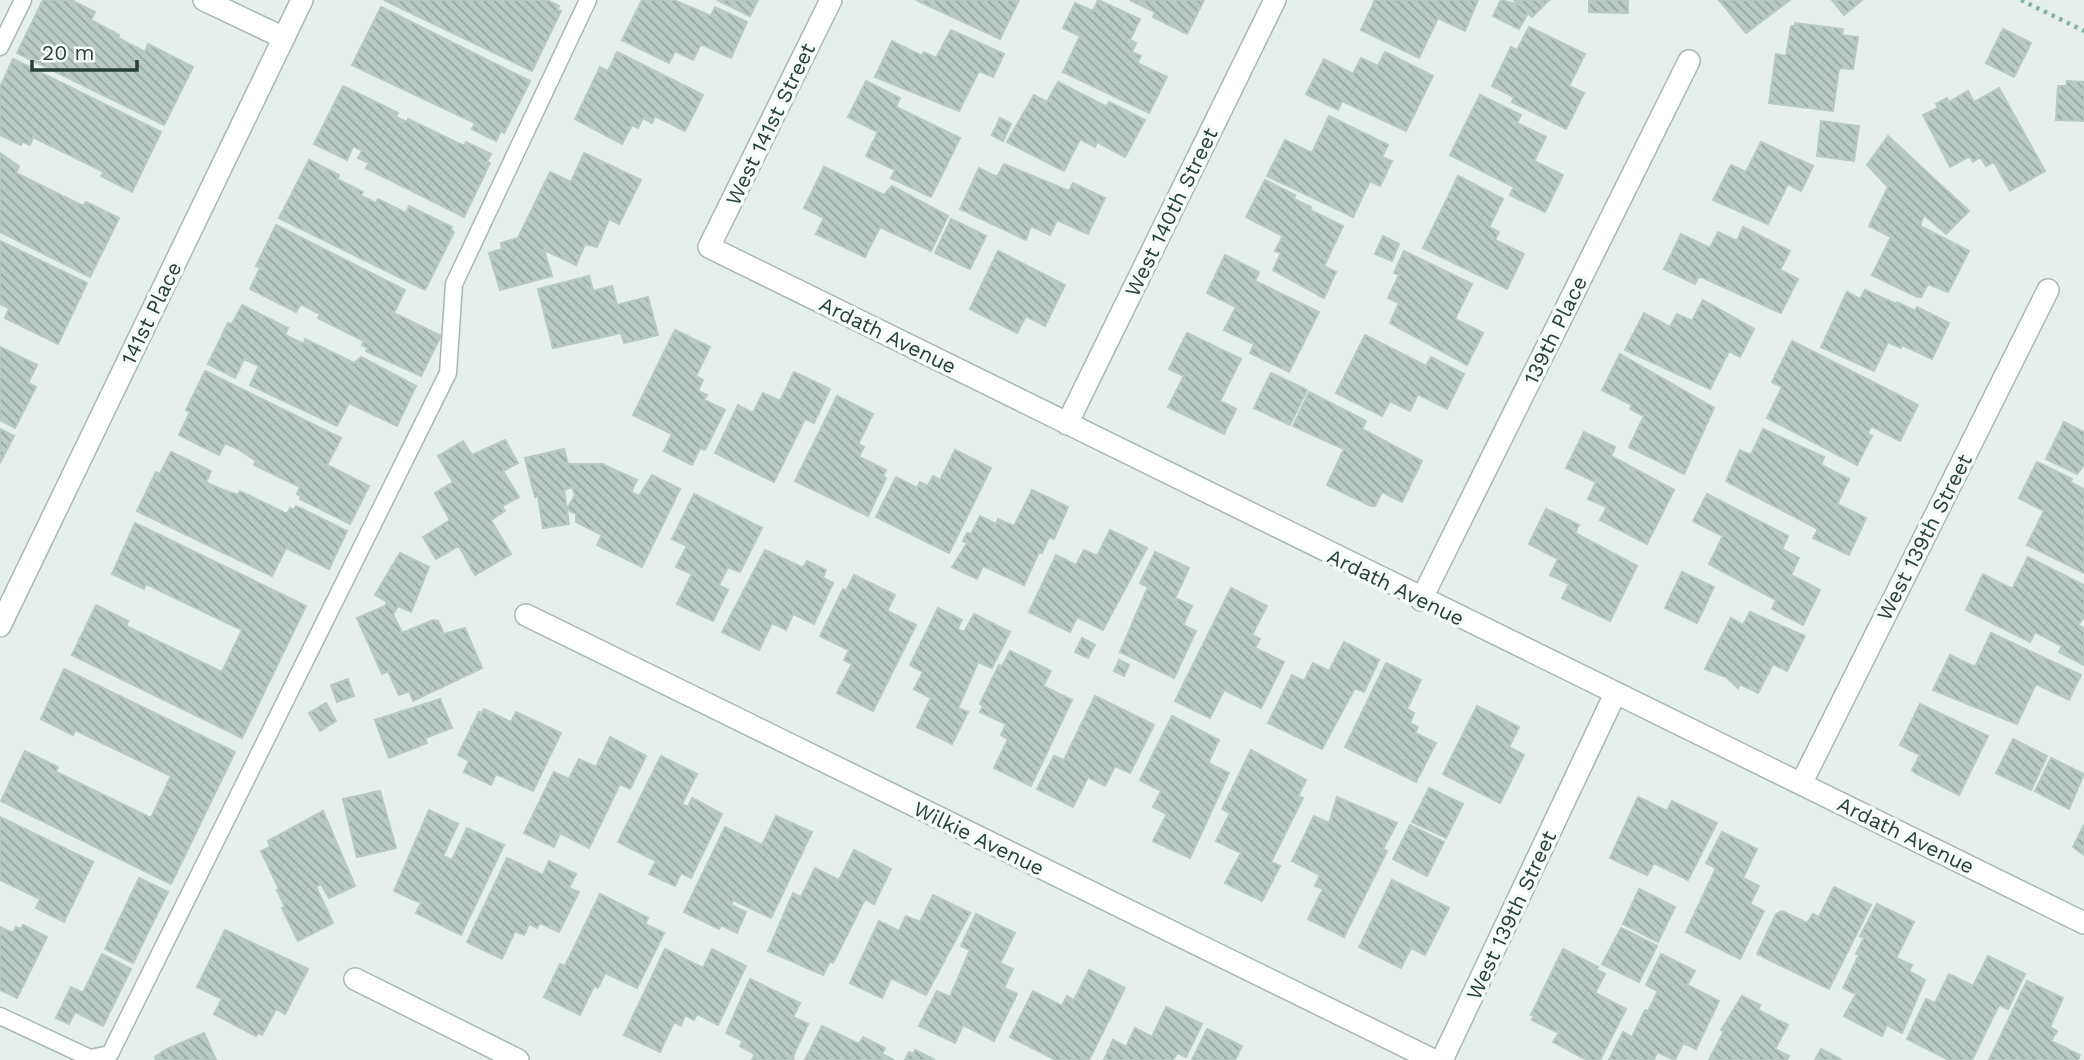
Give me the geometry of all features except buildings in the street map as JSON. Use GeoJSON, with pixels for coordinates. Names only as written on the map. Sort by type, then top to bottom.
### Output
{"type":"FeatureCollection","features":[{"type":"Feature","properties":{"kind":"street"},"geometry":{"type":"LineString","coordinates":[[204,0],[284,38]]}},
{"type":"Feature","properties":{"kind":"street","name":"141st Place"},"geometry":{"type":"LineString","coordinates":[[0,626],[302,0]]}},
{"type":"Feature","properties":{"kind":"street","name":"West 141st Street"},"geometry":{"type":"LineString","coordinates":[[709,247],[831,0]]}},
{"type":"Feature","properties":{"kind":"street","name":"West 140th Street"},"geometry":{"type":"LineString","coordinates":[[1066,424],[1275,0]]}},
{"type":"Feature","properties":{"kind":"street","name":"139th Place"},"geometry":{"type":"LineString","coordinates":[[1421,600],[1689,61]]}},
{"type":"Feature","properties":{"kind":"street","name":"Ardath Avenue"},"geometry":{"type":"LineString","coordinates":[[709,247],[1421,600],[2084,923]]}},
{"type":"Feature","properties":{"kind":"street","name":"West 139th Street"},"geometry":{"type":"LineString","coordinates":[[1801,783],[2048,290]]}},
{"type":"Feature","properties":{"kind":"street","name":"Wilkie Avenue"},"geometry":{"type":"LineString","coordinates":[[526,615],[1433,1060]]}},
{"type":"Feature","properties":{"kind":"street","name":"West 139th Street"},"geometry":{"type":"LineString","coordinates":[[1442,1060],[1615,694]]}},
{"type":"Feature","properties":{"kind":"street"},"geometry":{"type":"LineString","coordinates":[[355,979],[518,1060]]}},
{"type":"Feature","properties":{"kind":"lane"},"geometry":{"type":"LineString","coordinates":[[0,47],[23,0]]}},
{"type":"Feature","properties":{"kind":"lane"},"geometry":{"type":"LineString","coordinates":[[0,1016],[90,1058],[110,1054],[448,373],[454,284],[588,0]]}},
{"type":"Feature","properties":{"kind":"path"},"geometry":{"type":"LineString","coordinates":[[2021,0],[2084,31]]}}]}
